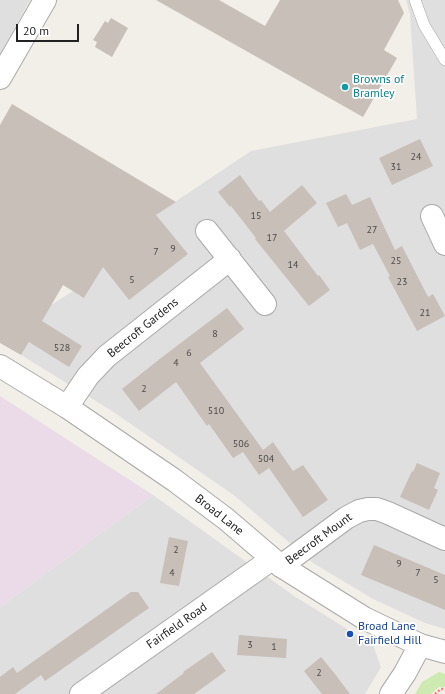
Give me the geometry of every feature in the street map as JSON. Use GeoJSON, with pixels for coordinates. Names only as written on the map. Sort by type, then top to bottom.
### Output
{"type":"FeatureCollection","features":[{"type":"Feature","properties":{"kind":"street"},"geometry":{"type":"LineString","coordinates":[[0,78],[45,0]]}},
{"type":"Feature","properties":{"kind":"street"},"geometry":{"type":"LineString","coordinates":[[432,216],[445,244]]}},
{"type":"Feature","properties":{"kind":"street"},"geometry":{"type":"LineString","coordinates":[[207,231],[265,304]]}},
{"type":"Feature","properties":{"kind":"street","name":"Beecroft Gardens"},"geometry":{"type":"LineString","coordinates":[[67,408],[88,376],[107,356],[230,259]]}},
{"type":"Feature","properties":{"kind":"street","name":"Broad Lane"},"geometry":{"type":"LineString","coordinates":[[0,366],[67,408],[174,480],[226,519],[277,562],[364,618],[420,645],[445,652]]}},
{"type":"Feature","properties":{"kind":"street","name":"Beecroft Mount"},"geometry":{"type":"LineString","coordinates":[[277,562],[346,518],[359,511],[368,509],[377,509],[388,513],[445,539]]}},
{"type":"Feature","properties":{"kind":"street","name":"Fairfield Road"},"geometry":{"type":"LineString","coordinates":[[81,694],[277,562]]}},
{"type":"Feature","properties":{"kind":"street"},"geometry":{"type":"LineString","coordinates":[[392,694],[420,645]]}},
{"type":"Feature","properties":{"kind":"lane"},"geometry":{"type":"LineString","coordinates":[[415,0],[424,25],[445,60]]}},
{"type":"Feature","properties":{"kind":"path"},"geometry":{"type":"LineString","coordinates":[[435,694],[441,689],[445,689]]}},
{"type":"Feature","properties":{"kind":"shaded area"},"geometry":{"type":"Polygon","coordinates":[[[0,0],[30,0],[0,54],[0,0]]]}},
{"type":"Feature","properties":{"kind":"shaded area"},"geometry":{"type":"Polygon","coordinates":[[[406,0],[445,0],[445,629],[425,623],[373,599],[313,563],[235,496],[112,411],[21,355],[51,305],[73,291],[85,297],[118,240],[251,151],[417,119],[410,14],[406,0]]]}},
{"type":"Feature","properties":{"kind":"shaded area"},"geometry":{"type":"Polygon","coordinates":[[[0,396],[153,495],[0,607],[0,396]]]}},
{"type":"Feature","properties":{"kind":"shaded area"},"geometry":{"type":"Polygon","coordinates":[[[153,495],[294,596],[373,645],[381,667],[365,694],[0,694],[0,607],[153,495]]]}},
{"type":"Feature","properties":{"kind":"green space"},"geometry":{"type":"Polygon","coordinates":[[[439,672],[445,674],[445,687],[439,687],[431,694],[415,694],[422,682],[439,672]]]}},
{"type":"Feature","properties":{"kind":"building","name":"Browns of Bramley"},"geometry":{"type":"Polygon","coordinates":[[[156,0],[219,0],[265,26],[280,0],[398,0],[404,13],[384,50],[397,58],[363,117],[156,0]]]}},
{"type":"Feature","properties":{"kind":"building"},"geometry":{"type":"Polygon","coordinates":[[[111,18],[128,28],[112,57],[95,47],[97,42],[93,40],[105,21],[108,23],[111,18]]]}},
{"type":"Feature","properties":{"kind":"building"},"geometry":{"type":"Polygon","coordinates":[[[12,104],[176,202],[156,215],[188,254],[129,300],[103,267],[84,298],[63,285],[42,321],[82,346],[69,367],[29,342],[21,355],[0,343],[0,125],[12,104]]]}},
{"type":"Feature","properties":{"kind":"building"},"geometry":{"type":"Polygon","coordinates":[[[420,139],[433,166],[392,185],[379,158],[420,139]]]}},
{"type":"Feature","properties":{"kind":"building"},"geometry":{"type":"Polygon","coordinates":[[[240,175],[259,201],[261,200],[270,212],[302,185],[317,203],[284,231],[330,290],[309,306],[255,239],[256,238],[231,206],[230,207],[218,192],[240,175]]]}},
{"type":"Feature","properties":{"kind":"building"},"geometry":{"type":"Polygon","coordinates":[[[346,194],[352,205],[370,197],[395,250],[402,246],[428,297],[433,294],[445,316],[417,331],[388,277],[390,276],[373,244],[360,250],[347,223],[338,227],[326,203],[346,194]]]}},
{"type":"Feature","properties":{"kind":"building"},"geometry":{"type":"Polygon","coordinates":[[[227,308],[244,329],[200,363],[263,450],[273,442],[293,471],[303,465],[328,500],[303,517],[269,468],[259,475],[243,452],[233,458],[209,424],[207,426],[176,382],[139,411],[122,389],[227,308]]]}},
{"type":"Feature","properties":{"kind":"building"},"geometry":{"type":"Polygon","coordinates":[[[417,463],[440,473],[434,488],[438,490],[429,510],[400,497],[417,463]]]}},
{"type":"Feature","properties":{"kind":"building"},"geometry":{"type":"Polygon","coordinates":[[[169,537],[188,541],[179,586],[160,583],[169,537]]]}},
{"type":"Feature","properties":{"kind":"building"},"geometry":{"type":"Polygon","coordinates":[[[374,545],[445,575],[445,610],[361,575],[374,545]]]}},
{"type":"Feature","properties":{"kind":"building"},"geometry":{"type":"Polygon","coordinates":[[[131,592],[138,592],[149,608],[45,681],[41,675],[15,694],[0,694],[0,677],[13,667],[17,673],[131,592]]]}},
{"type":"Feature","properties":{"kind":"building"},"geometry":{"type":"Polygon","coordinates":[[[239,635],[287,639],[286,658],[237,655],[239,635]]]}},
{"type":"Feature","properties":{"kind":"building"},"geometry":{"type":"Polygon","coordinates":[[[212,652],[226,671],[194,694],[156,694],[184,673],[183,672],[212,652]]]}},
{"type":"Feature","properties":{"kind":"building"},"geometry":{"type":"Polygon","coordinates":[[[321,657],[350,694],[322,694],[304,671],[321,657]]]}},
{"type":"Feature","properties":{"kind":"place","name":"Browns of Bramley"},"geometry":{"type":"Point","coordinates":[345,87]}},
{"type":"Feature","properties":{"kind":"place","name":"Broad Lane Fairfield Hill"},"geometry":{"type":"Point","coordinates":[350,634]}}]}
